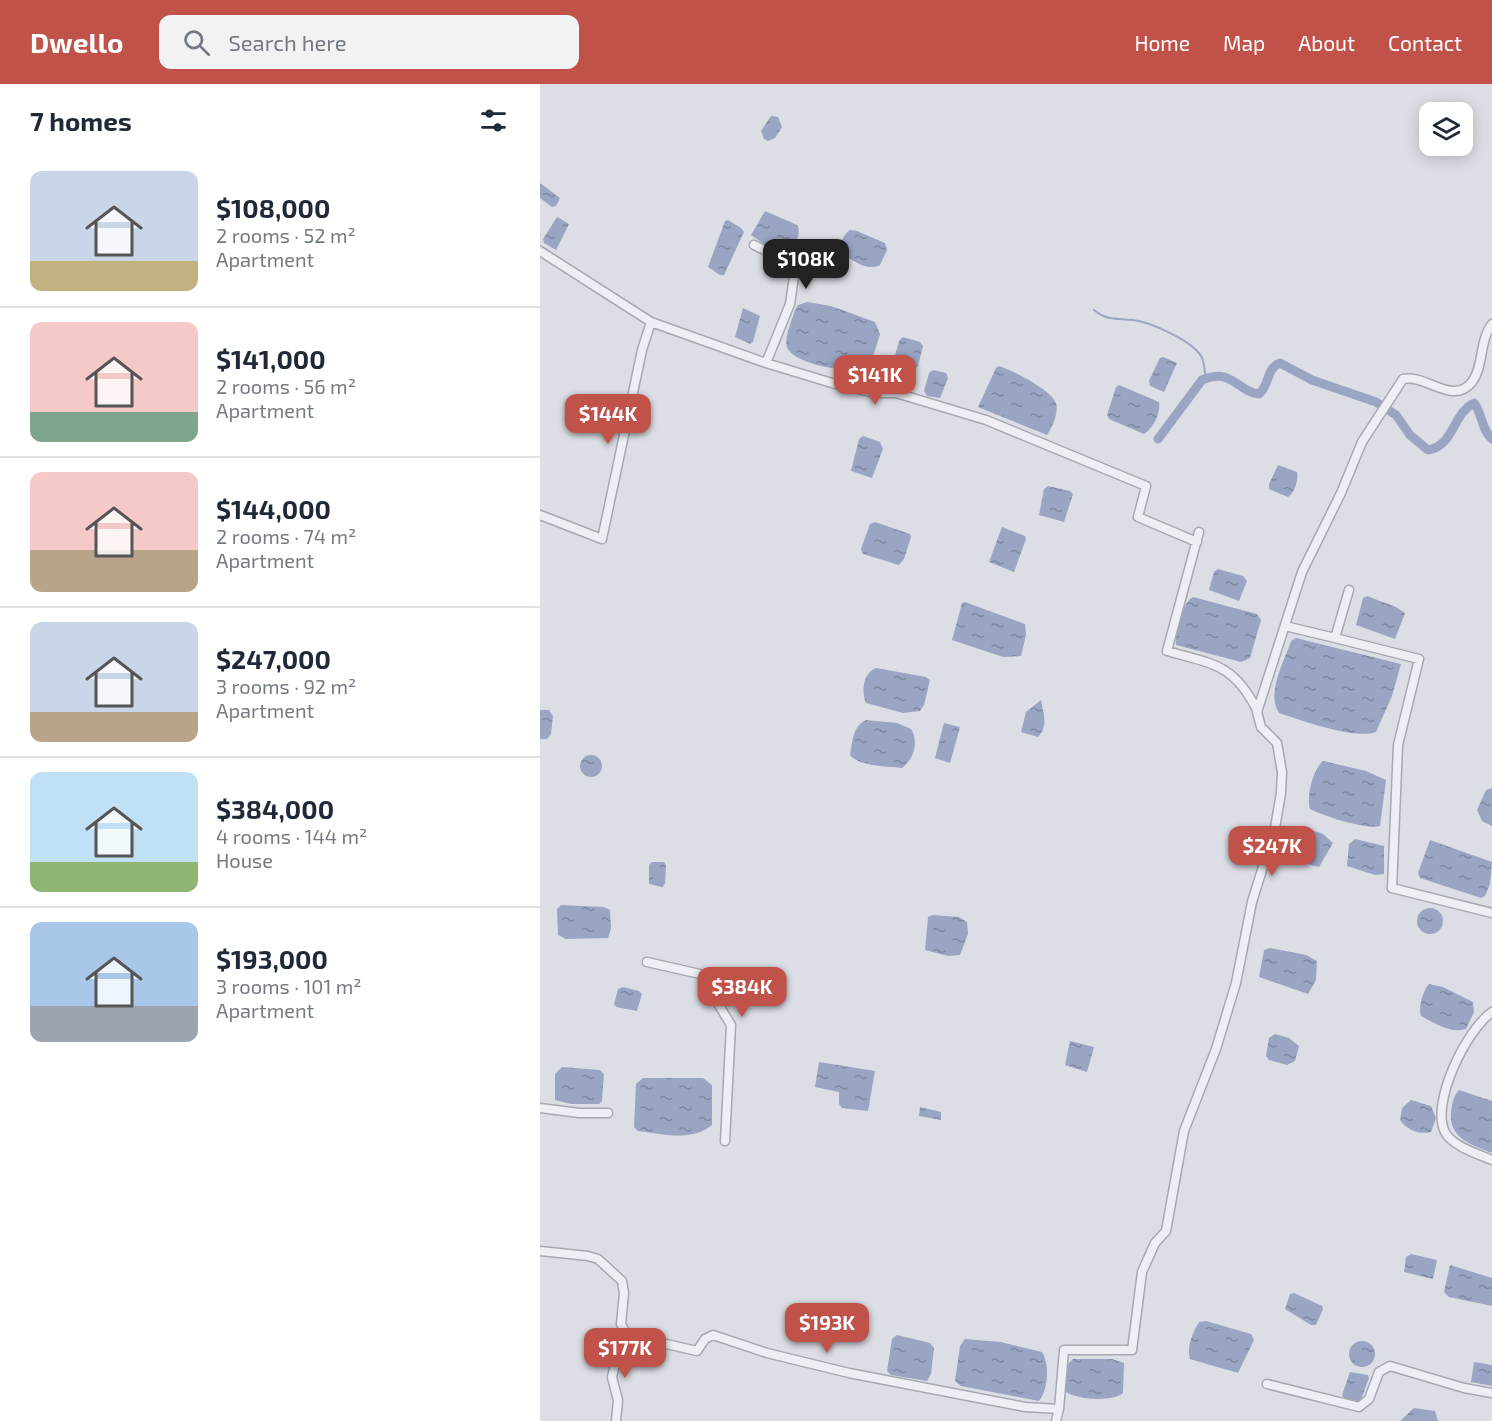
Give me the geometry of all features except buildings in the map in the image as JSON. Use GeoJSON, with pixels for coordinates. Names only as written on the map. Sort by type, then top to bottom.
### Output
{"type":"FeatureCollection","features":[{"type":"Feature","properties":{"kind":"street"},"geometry":{"type":"LineString","coordinates":[[754,245],[781,258],[795,270],[790,304],[766,363]]}},
{"type":"Feature","properties":{"kind":"street"},"geometry":{"type":"LineString","coordinates":[[540,251],[651,322],[766,363],[842,386],[874,393],[896,393],[986,420],[1047,443],[1102,469],[1146,486],[1138,517],[1197,542]]}},
{"type":"Feature","properties":{"kind":"street"},"geometry":{"type":"LineString","coordinates":[[540,515],[602,538],[642,350],[651,322]]}},
{"type":"Feature","properties":{"kind":"street"},"geometry":{"type":"LineString","coordinates":[[1258,711],[1302,572],[1341,494],[1355,455],[1403,379],[1413,377],[1451,392],[1466,388],[1474,380],[1492,324]]}},
{"type":"Feature","properties":{"kind":"street"},"geometry":{"type":"LineString","coordinates":[[1056,1421],[1064,1350],[1131,1350],[1142,1272],[1155,1243],[1166,1231],[1184,1131],[1216,1049],[1236,983],[1252,902],[1275,828],[1281,793],[1280,752],[1270,733],[1260,724],[1258,711],[1248,692],[1222,667],[1167,651],[1199,532]]}},
{"type":"Feature","properties":{"kind":"street"},"geometry":{"type":"LineString","coordinates":[[1335,638],[1349,590]]}},
{"type":"Feature","properties":{"kind":"street"},"geometry":{"type":"LineString","coordinates":[[1285,626],[1419,659],[1398,745],[1392,888],[1492,913]]}},
{"type":"Feature","properties":{"kind":"street"},"geometry":{"type":"LineString","coordinates":[[647,962],[700,974],[731,1025],[725,1141]]}},
{"type":"Feature","properties":{"kind":"street"},"geometry":{"type":"LineString","coordinates":[[1492,1012],[1480,1023],[1460,1052],[1448,1084],[1442,1115],[1444,1131],[1451,1139],[1492,1160]]}},
{"type":"Feature","properties":{"kind":"street"},"geometry":{"type":"LineString","coordinates":[[540,1108],[557,1112],[608,1113]]}},
{"type":"Feature","properties":{"kind":"street"},"geometry":{"type":"LineString","coordinates":[[540,1251],[598,1259],[622,1281],[624,1293],[621,1324],[623,1332],[612,1377],[618,1400],[616,1421]]}},
{"type":"Feature","properties":{"kind":"street"},"geometry":{"type":"LineString","coordinates":[[623,1332],[697,1351],[705,1339],[713,1335],[767,1353],[849,1373],[1024,1407],[1059,1409]]}},
{"type":"Feature","properties":{"kind":"street"},"geometry":{"type":"LineString","coordinates":[[1267,1384],[1359,1407],[1369,1399],[1379,1372],[1390,1366],[1464,1388],[1492,1393]]}},
{"type":"Feature","properties":{"kind":"water"},"geometry":{"type":"Polygon","coordinates":[[[771,116],[778,117],[782,127],[775,138],[768,141],[764,139],[761,131],[771,116]]]}},
{"type":"Feature","properties":{"kind":"water"},"geometry":{"type":"Polygon","coordinates":[[[540,183],[560,198],[556,206],[552,207],[540,198],[540,183]]]}},
{"type":"Feature","properties":{"kind":"water"},"geometry":{"type":"Polygon","coordinates":[[[765,211],[797,225],[798,236],[787,253],[777,253],[751,235],[765,211]]]}},
{"type":"Feature","properties":{"kind":"water"},"geometry":{"type":"Polygon","coordinates":[[[557,217],[569,224],[556,250],[544,243],[543,239],[557,217]]]}},
{"type":"Feature","properties":{"kind":"water"},"geometry":{"type":"Polygon","coordinates":[[[728,220],[744,232],[724,275],[720,275],[708,267],[725,221],[728,220]]]}},
{"type":"Feature","properties":{"kind":"water"},"geometry":{"type":"Polygon","coordinates":[[[850,230],[885,243],[887,250],[880,265],[865,266],[841,253],[842,240],[850,230]]]}},
{"type":"Feature","properties":{"kind":"water"},"geometry":{"type":"Polygon","coordinates":[[[807,302],[831,306],[875,322],[880,334],[870,367],[851,370],[825,367],[800,359],[792,353],[786,343],[789,329],[798,305],[807,302]]]}},
{"type":"Feature","properties":{"kind":"water"},"geometry":{"type":"Polygon","coordinates":[[[743,308],[760,316],[753,342],[750,344],[735,337],[743,308]]]}},
{"type":"Feature","properties":{"kind":"water"},"geometry":{"type":"Polygon","coordinates":[[[903,337],[920,342],[923,346],[918,366],[913,371],[896,367],[893,363],[899,341],[903,337]]]}},
{"type":"Feature","properties":{"kind":"water"},"geometry":{"type":"Polygon","coordinates":[[[1163,357],[1177,363],[1164,392],[1150,386],[1149,381],[1160,358],[1163,357]]]}},
{"type":"Feature","properties":{"kind":"water"},"geometry":{"type":"Polygon","coordinates":[[[999,366],[1031,381],[1047,392],[1056,403],[1057,411],[1047,435],[978,407],[999,366]]]}},
{"type":"Feature","properties":{"kind":"water"},"geometry":{"type":"Polygon","coordinates":[[[933,370],[946,373],[948,378],[940,398],[927,396],[924,391],[929,373],[933,370]]]}},
{"type":"Feature","properties":{"kind":"water"},"geometry":{"type":"Polygon","coordinates":[[[1119,385],[1159,402],[1156,420],[1144,434],[1109,419],[1107,415],[1116,387],[1119,385]]]}},
{"type":"Feature","properties":{"kind":"water"},"geometry":{"type":"Polygon","coordinates":[[[863,436],[880,442],[883,449],[872,478],[851,471],[859,439],[863,436]]]}},
{"type":"Feature","properties":{"kind":"water"},"geometry":{"type":"Polygon","coordinates":[[[1278,465],[1297,472],[1296,486],[1288,497],[1269,489],[1278,465]]]}},
{"type":"Feature","properties":{"kind":"water"},"geometry":{"type":"Polygon","coordinates":[[[1048,486],[1070,491],[1073,494],[1064,522],[1039,515],[1044,489],[1048,486]]]}},
{"type":"Feature","properties":{"kind":"water"},"geometry":{"type":"Polygon","coordinates":[[[875,522],[910,534],[904,559],[899,565],[863,554],[861,549],[870,524],[875,522]]]}},
{"type":"Feature","properties":{"kind":"water"},"geometry":{"type":"Polygon","coordinates":[[[1002,527],[1025,536],[1026,539],[1014,572],[989,562],[1002,527]]]}},
{"type":"Feature","properties":{"kind":"water"},"geometry":{"type":"Polygon","coordinates":[[[1218,569],[1243,576],[1247,581],[1239,601],[1209,590],[1214,572],[1218,569]]]}},
{"type":"Feature","properties":{"kind":"water"},"geometry":{"type":"Polygon","coordinates":[[[1367,596],[1396,607],[1405,613],[1395,639],[1356,625],[1363,598],[1367,596]]]}},
{"type":"Feature","properties":{"kind":"water"},"geometry":{"type":"Polygon","coordinates":[[[1193,597],[1257,614],[1261,620],[1250,658],[1241,662],[1176,645],[1176,633],[1180,619],[1185,605],[1193,597]]]}},
{"type":"Feature","properties":{"kind":"water"},"geometry":{"type":"Polygon","coordinates":[[[965,602],[1025,624],[1026,635],[1021,656],[1003,657],[952,640],[962,603],[965,602]]]}},
{"type":"Feature","properties":{"kind":"water"},"geometry":{"type":"Polygon","coordinates":[[[1296,638],[1401,664],[1392,696],[1376,732],[1367,734],[1342,731],[1279,713],[1275,705],[1275,687],[1291,641],[1296,638]]]}},
{"type":"Feature","properties":{"kind":"water"},"geometry":{"type":"Polygon","coordinates":[[[876,668],[926,677],[930,680],[924,705],[920,711],[903,713],[866,703],[864,683],[868,674],[876,668]]]}},
{"type":"Feature","properties":{"kind":"water"},"geometry":{"type":"Polygon","coordinates":[[[1041,700],[1044,719],[1043,728],[1038,737],[1021,732],[1026,712],[1041,700]]]}},
{"type":"Feature","properties":{"kind":"water"},"geometry":{"type":"Polygon","coordinates":[[[540,710],[549,710],[553,716],[551,734],[547,739],[540,739],[540,710]]]}},
{"type":"Feature","properties":{"kind":"water"},"geometry":{"type":"Polygon","coordinates":[[[866,720],[897,723],[911,729],[915,739],[914,750],[910,760],[902,768],[867,764],[850,755],[856,730],[866,720]]]}},
{"type":"Feature","properties":{"kind":"water"},"geometry":{"type":"Polygon","coordinates":[[[944,723],[960,727],[950,763],[935,758],[944,723]]]}},
{"type":"Feature","properties":{"kind":"water"},"geometry":{"type":"Polygon","coordinates":[[[591,755],[599,758],[602,766],[599,774],[591,777],[583,774],[580,766],[583,758],[591,755]]]}},
{"type":"Feature","properties":{"kind":"water"},"geometry":{"type":"Polygon","coordinates":[[[1323,761],[1366,771],[1386,780],[1380,826],[1374,827],[1334,819],[1310,809],[1311,784],[1316,770],[1323,761]]]}},
{"type":"Feature","properties":{"kind":"water"},"geometry":{"type":"Polygon","coordinates":[[[1492,788],[1492,826],[1482,821],[1477,810],[1486,790],[1492,788]]]}},
{"type":"Feature","properties":{"kind":"water"},"geometry":{"type":"Polygon","coordinates":[[[1301,826],[1323,834],[1333,843],[1319,867],[1292,860],[1288,856],[1295,831],[1301,826]]]}},
{"type":"Feature","properties":{"kind":"water"},"geometry":{"type":"Polygon","coordinates":[[[1355,839],[1384,846],[1384,874],[1375,875],[1347,866],[1349,844],[1355,839]]]}},
{"type":"Feature","properties":{"kind":"water"},"geometry":{"type":"Polygon","coordinates":[[[1430,840],[1492,862],[1490,884],[1485,896],[1481,898],[1420,878],[1418,873],[1430,840]]]}},
{"type":"Feature","properties":{"kind":"water"},"geometry":{"type":"Polygon","coordinates":[[[652,862],[664,862],[666,865],[665,884],[662,887],[649,884],[649,865],[652,862]]]}},
{"type":"Feature","properties":{"kind":"water"},"geometry":{"type":"Polygon","coordinates":[[[561,905],[604,907],[610,910],[611,929],[608,938],[566,939],[558,935],[557,909],[561,905]]]}},
{"type":"Feature","properties":{"kind":"water"},"geometry":{"type":"Polygon","coordinates":[[[1430,908],[1439,912],[1443,921],[1439,930],[1430,934],[1421,930],[1417,921],[1421,912],[1430,908]]]}},
{"type":"Feature","properties":{"kind":"water"},"geometry":{"type":"Polygon","coordinates":[[[933,915],[959,917],[967,922],[968,934],[960,955],[948,956],[925,950],[928,917],[933,915]]]}},
{"type":"Feature","properties":{"kind":"water"},"geometry":{"type":"Polygon","coordinates":[[[1270,948],[1306,955],[1317,961],[1316,980],[1308,994],[1259,977],[1264,950],[1270,948]]]}},
{"type":"Feature","properties":{"kind":"water"},"geometry":{"type":"Polygon","coordinates":[[[1429,984],[1443,987],[1473,1002],[1474,1012],[1466,1029],[1449,1029],[1421,1016],[1422,999],[1429,984]]]}},
{"type":"Feature","properties":{"kind":"water"},"geometry":{"type":"Polygon","coordinates":[[[623,987],[642,994],[637,1011],[616,1007],[614,1004],[618,989],[623,987]]]}},
{"type":"Feature","properties":{"kind":"water"},"geometry":{"type":"Polygon","coordinates":[[[1275,1034],[1289,1038],[1299,1046],[1295,1061],[1287,1065],[1269,1060],[1266,1056],[1269,1038],[1275,1034]]]}},
{"type":"Feature","properties":{"kind":"water"},"geometry":{"type":"Polygon","coordinates":[[[1070,1041],[1094,1047],[1087,1072],[1065,1065],[1070,1041]]]}},
{"type":"Feature","properties":{"kind":"water"},"geometry":{"type":"Polygon","coordinates":[[[819,1062],[875,1071],[868,1111],[842,1108],[839,1104],[839,1092],[815,1087],[819,1062]]]}},
{"type":"Feature","properties":{"kind":"water"},"geometry":{"type":"Polygon","coordinates":[[[562,1067],[600,1070],[604,1074],[602,1101],[599,1104],[571,1104],[555,1100],[555,1074],[562,1067]]]}},
{"type":"Feature","properties":{"kind":"water"},"geometry":{"type":"Polygon","coordinates":[[[643,1078],[703,1078],[712,1085],[712,1125],[695,1134],[677,1136],[638,1131],[634,1127],[636,1084],[643,1078]]]}},
{"type":"Feature","properties":{"kind":"water"},"geometry":{"type":"Polygon","coordinates":[[[1459,1090],[1492,1101],[1492,1153],[1463,1139],[1454,1129],[1451,1122],[1451,1110],[1459,1090]]]}},
{"type":"Feature","properties":{"kind":"water"},"geometry":{"type":"Polygon","coordinates":[[[1411,1100],[1431,1106],[1436,1118],[1431,1132],[1414,1131],[1400,1120],[1402,1108],[1411,1100]]]}},
{"type":"Feature","properties":{"kind":"water"},"geometry":{"type":"Polygon","coordinates":[[[920,1107],[941,1112],[941,1120],[919,1116],[920,1107]]]}},
{"type":"Feature","properties":{"kind":"water"},"geometry":{"type":"Polygon","coordinates":[[[1411,1254],[1437,1260],[1433,1279],[1404,1272],[1406,1257],[1411,1254]]]}},
{"type":"Feature","properties":{"kind":"water"},"geometry":{"type":"Polygon","coordinates":[[[1450,1265],[1492,1278],[1492,1306],[1449,1297],[1444,1292],[1450,1265]]]}},
{"type":"Feature","properties":{"kind":"water"},"geometry":{"type":"Polygon","coordinates":[[[1294,1293],[1322,1306],[1323,1309],[1316,1325],[1311,1325],[1285,1309],[1290,1294],[1294,1293]]]}},
{"type":"Feature","properties":{"kind":"water"},"geometry":{"type":"Polygon","coordinates":[[[1206,1321],[1251,1334],[1254,1340],[1238,1373],[1190,1359],[1192,1335],[1199,1322],[1206,1321]]]}},
{"type":"Feature","properties":{"kind":"water"},"geometry":{"type":"Polygon","coordinates":[[[897,1335],[930,1343],[934,1348],[931,1374],[927,1381],[891,1375],[887,1371],[892,1339],[897,1335]]]}},
{"type":"Feature","properties":{"kind":"water"},"geometry":{"type":"Polygon","coordinates":[[[965,1339],[1001,1342],[1042,1352],[1045,1357],[1047,1377],[1039,1401],[961,1386],[955,1381],[960,1346],[965,1339]]]}},
{"type":"Feature","properties":{"kind":"water"},"geometry":{"type":"Polygon","coordinates":[[[1362,1341],[1372,1344],[1375,1354],[1372,1364],[1362,1367],[1352,1364],[1349,1354],[1352,1344],[1362,1341]]]}},
{"type":"Feature","properties":{"kind":"water"},"geometry":{"type":"Polygon","coordinates":[[[1073,1359],[1112,1359],[1124,1363],[1123,1393],[1112,1398],[1095,1399],[1079,1397],[1066,1392],[1064,1385],[1067,1365],[1073,1359]]]}},
{"type":"Feature","properties":{"kind":"water"},"geometry":{"type":"Polygon","coordinates":[[[1474,1362],[1492,1365],[1492,1386],[1471,1382],[1474,1362]]]}},
{"type":"Feature","properties":{"kind":"water"},"geometry":{"type":"Polygon","coordinates":[[[1350,1372],[1368,1375],[1369,1378],[1360,1402],[1344,1398],[1342,1395],[1350,1372]]]}},
{"type":"Feature","properties":{"kind":"water"},"geometry":{"type":"Polygon","coordinates":[[[1414,1408],[1435,1411],[1438,1421],[1400,1421],[1414,1408]]]}},
{"type":"Feature","properties":{"kind":"waterway"},"geometry":{"type":"LineString","coordinates":[[1094,310],[1108,317],[1150,324],[1189,344],[1201,356],[1206,378]]}},
{"type":"Feature","properties":{"kind":"waterway"},"geometry":{"type":"LineString","coordinates":[[1158,439],[1202,380],[1221,376],[1259,394],[1272,369],[1280,363],[1312,380],[1376,402],[1396,415],[1410,435],[1428,450],[1443,442],[1462,414],[1474,403],[1492,439]]}}]}
